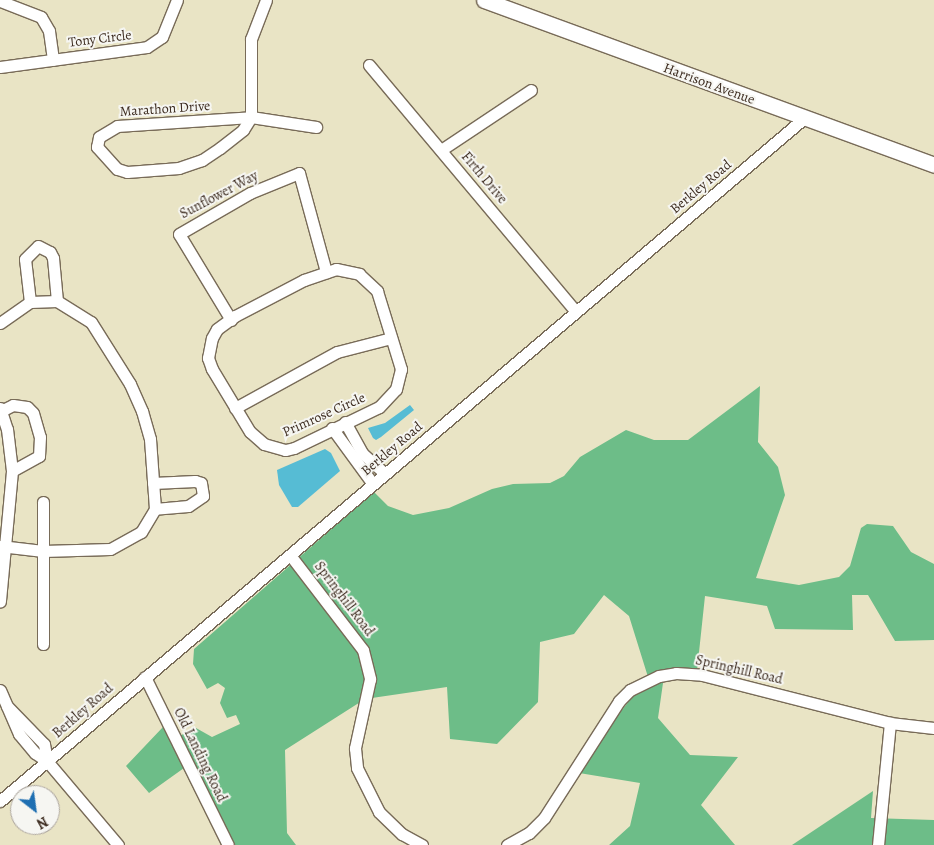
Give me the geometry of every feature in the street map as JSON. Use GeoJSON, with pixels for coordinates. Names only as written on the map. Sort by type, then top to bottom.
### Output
{"type":"FeatureCollection","features":[{"type":"Feature","properties":{"kind":"main road","name":"Harrison Avenue"},"geometry":{"type":"LineString","coordinates":[[484,0],[803,119],[934,165]]}},
{"type":"Feature","properties":{"kind":"street","name":"Tony Circle"},"geometry":{"type":"LineString","coordinates":[[0,67],[147,47],[162,37],[177,0]]}},
{"type":"Feature","properties":{"kind":"street"},"geometry":{"type":"LineString","coordinates":[[251,117],[251,39],[266,0]]}},
{"type":"Feature","properties":{"kind":"street"},"geometry":{"type":"LineString","coordinates":[[0,1],[41,17],[49,31],[53,60]]}},
{"type":"Feature","properties":{"kind":"street","name":"Firth Drive"},"geometry":{"type":"LineString","coordinates":[[369,65],[576,312]]}},
{"type":"Feature","properties":{"kind":"street"},"geometry":{"type":"LineString","coordinates":[[440,150],[532,90]]}},
{"type":"Feature","properties":{"kind":"street","name":"Marathon Drive"},"geometry":{"type":"LineString","coordinates":[[251,117],[243,130],[220,148],[202,160],[179,168],[127,172],[114,166],[97,147],[99,137],[117,126],[251,117],[316,127]]}},
{"type":"Feature","properties":{"kind":"street","name":"Berkley Road"},"geometry":{"type":"LineString","coordinates":[[0,801],[803,119]]}},
{"type":"Feature","properties":{"kind":"street","name":"Sunflower Way"},"geometry":{"type":"LineString","coordinates":[[231,320],[178,234],[250,192],[299,173],[326,272]]}},
{"type":"Feature","properties":{"kind":"street"},"geometry":{"type":"LineString","coordinates":[[30,302],[25,259],[38,246],[50,252],[53,258],[58,301]]}},
{"type":"Feature","properties":{"kind":"street","name":"Primrose Circle"},"geometry":{"type":"LineString","coordinates":[[345,270],[366,280],[376,291],[400,368],[396,389],[379,407],[332,428],[294,448],[276,448],[256,440],[235,408],[208,358],[212,338],[231,320],[304,280],[326,272],[345,270]]}},
{"type":"Feature","properties":{"kind":"street"},"geometry":{"type":"LineString","coordinates":[[0,323],[30,302],[58,301],[91,322],[130,384],[150,439],[155,508],[141,532],[110,549],[43,551],[2,547]]}},
{"type":"Feature","properties":{"kind":"street"},"geometry":{"type":"LineString","coordinates":[[235,408],[337,352],[391,338]]}},
{"type":"Feature","properties":{"kind":"street"},"geometry":{"type":"LineString","coordinates":[[0,601],[2,547],[12,471],[1,409],[14,405],[27,407],[33,413],[40,437],[39,456],[12,471]]}},
{"type":"Feature","properties":{"kind":"street"},"geometry":{"type":"LineString","coordinates":[[345,422],[362,452],[385,474]]}},
{"type":"Feature","properties":{"kind":"street"},"geometry":{"type":"LineString","coordinates":[[332,428],[373,484]]}},
{"type":"Feature","properties":{"kind":"street"},"geometry":{"type":"LineString","coordinates":[[153,483],[195,481],[201,484],[203,496],[188,506],[155,508]]}},
{"type":"Feature","properties":{"kind":"street"},"geometry":{"type":"LineString","coordinates":[[43,502],[43,644]]}},
{"type":"Feature","properties":{"kind":"street","name":"Springhill Road"},"geometry":{"type":"LineString","coordinates":[[290,555],[363,650],[370,678],[355,748],[357,768],[379,812],[402,834],[422,845]]}},
{"type":"Feature","properties":{"kind":"street","name":"Springhill Road"},"geometry":{"type":"LineString","coordinates":[[507,845],[528,833],[544,818],[618,701],[641,684],[659,676],[676,673],[702,675],[890,723],[934,728]]}},
{"type":"Feature","properties":{"kind":"street","name":"Old Landing Road"},"geometry":{"type":"LineString","coordinates":[[145,677],[228,845]]}},
{"type":"Feature","properties":{"kind":"street"},"geometry":{"type":"LineString","coordinates":[[0,690],[19,734],[35,753],[47,761],[118,845]]}},
{"type":"Feature","properties":{"kind":"street"},"geometry":{"type":"LineString","coordinates":[[878,845],[890,723]]}},
{"type":"Feature","properties":{"kind":"green space"},"geometry":{"type":"Polygon","coordinates":[[[760,386],[758,442],[778,467],[785,495],[756,578],[799,585],[839,577],[850,566],[861,528],[867,524],[893,526],[911,552],[934,564],[934,640],[895,641],[868,595],[852,595],[853,630],[775,629],[767,606],[705,596],[697,671],[664,676],[658,718],[690,755],[738,757],[701,805],[735,845],[609,845],[630,826],[640,783],[573,772],[648,677],[629,616],[604,595],[574,634],[540,642],[538,702],[497,744],[450,739],[447,687],[365,699],[285,750],[287,833],[296,845],[223,845],[184,768],[149,793],[126,766],[163,727],[171,740],[196,728],[212,737],[240,724],[236,715],[227,718],[220,703],[225,688],[218,683],[207,689],[193,664],[194,649],[374,492],[388,506],[413,515],[449,508],[492,489],[513,484],[550,483],[564,476],[580,457],[626,430],[654,440],[688,440],[760,386]]]}},
{"type":"Feature","properties":{"kind":"green space"},"geometry":{"type":"Polygon","coordinates":[[[873,791],[871,818],[934,820],[934,845],[792,845],[873,791]]]}},
{"type":"Feature","properties":{"kind":"water"},"geometry":{"type":"Polygon","coordinates":[[[410,405],[414,410],[381,437],[376,440],[373,438],[368,428],[385,423],[410,405]]]}},
{"type":"Feature","properties":{"kind":"water"},"geometry":{"type":"Polygon","coordinates":[[[325,449],[331,453],[340,471],[298,507],[292,507],[279,485],[277,470],[325,449]]]}}]}
